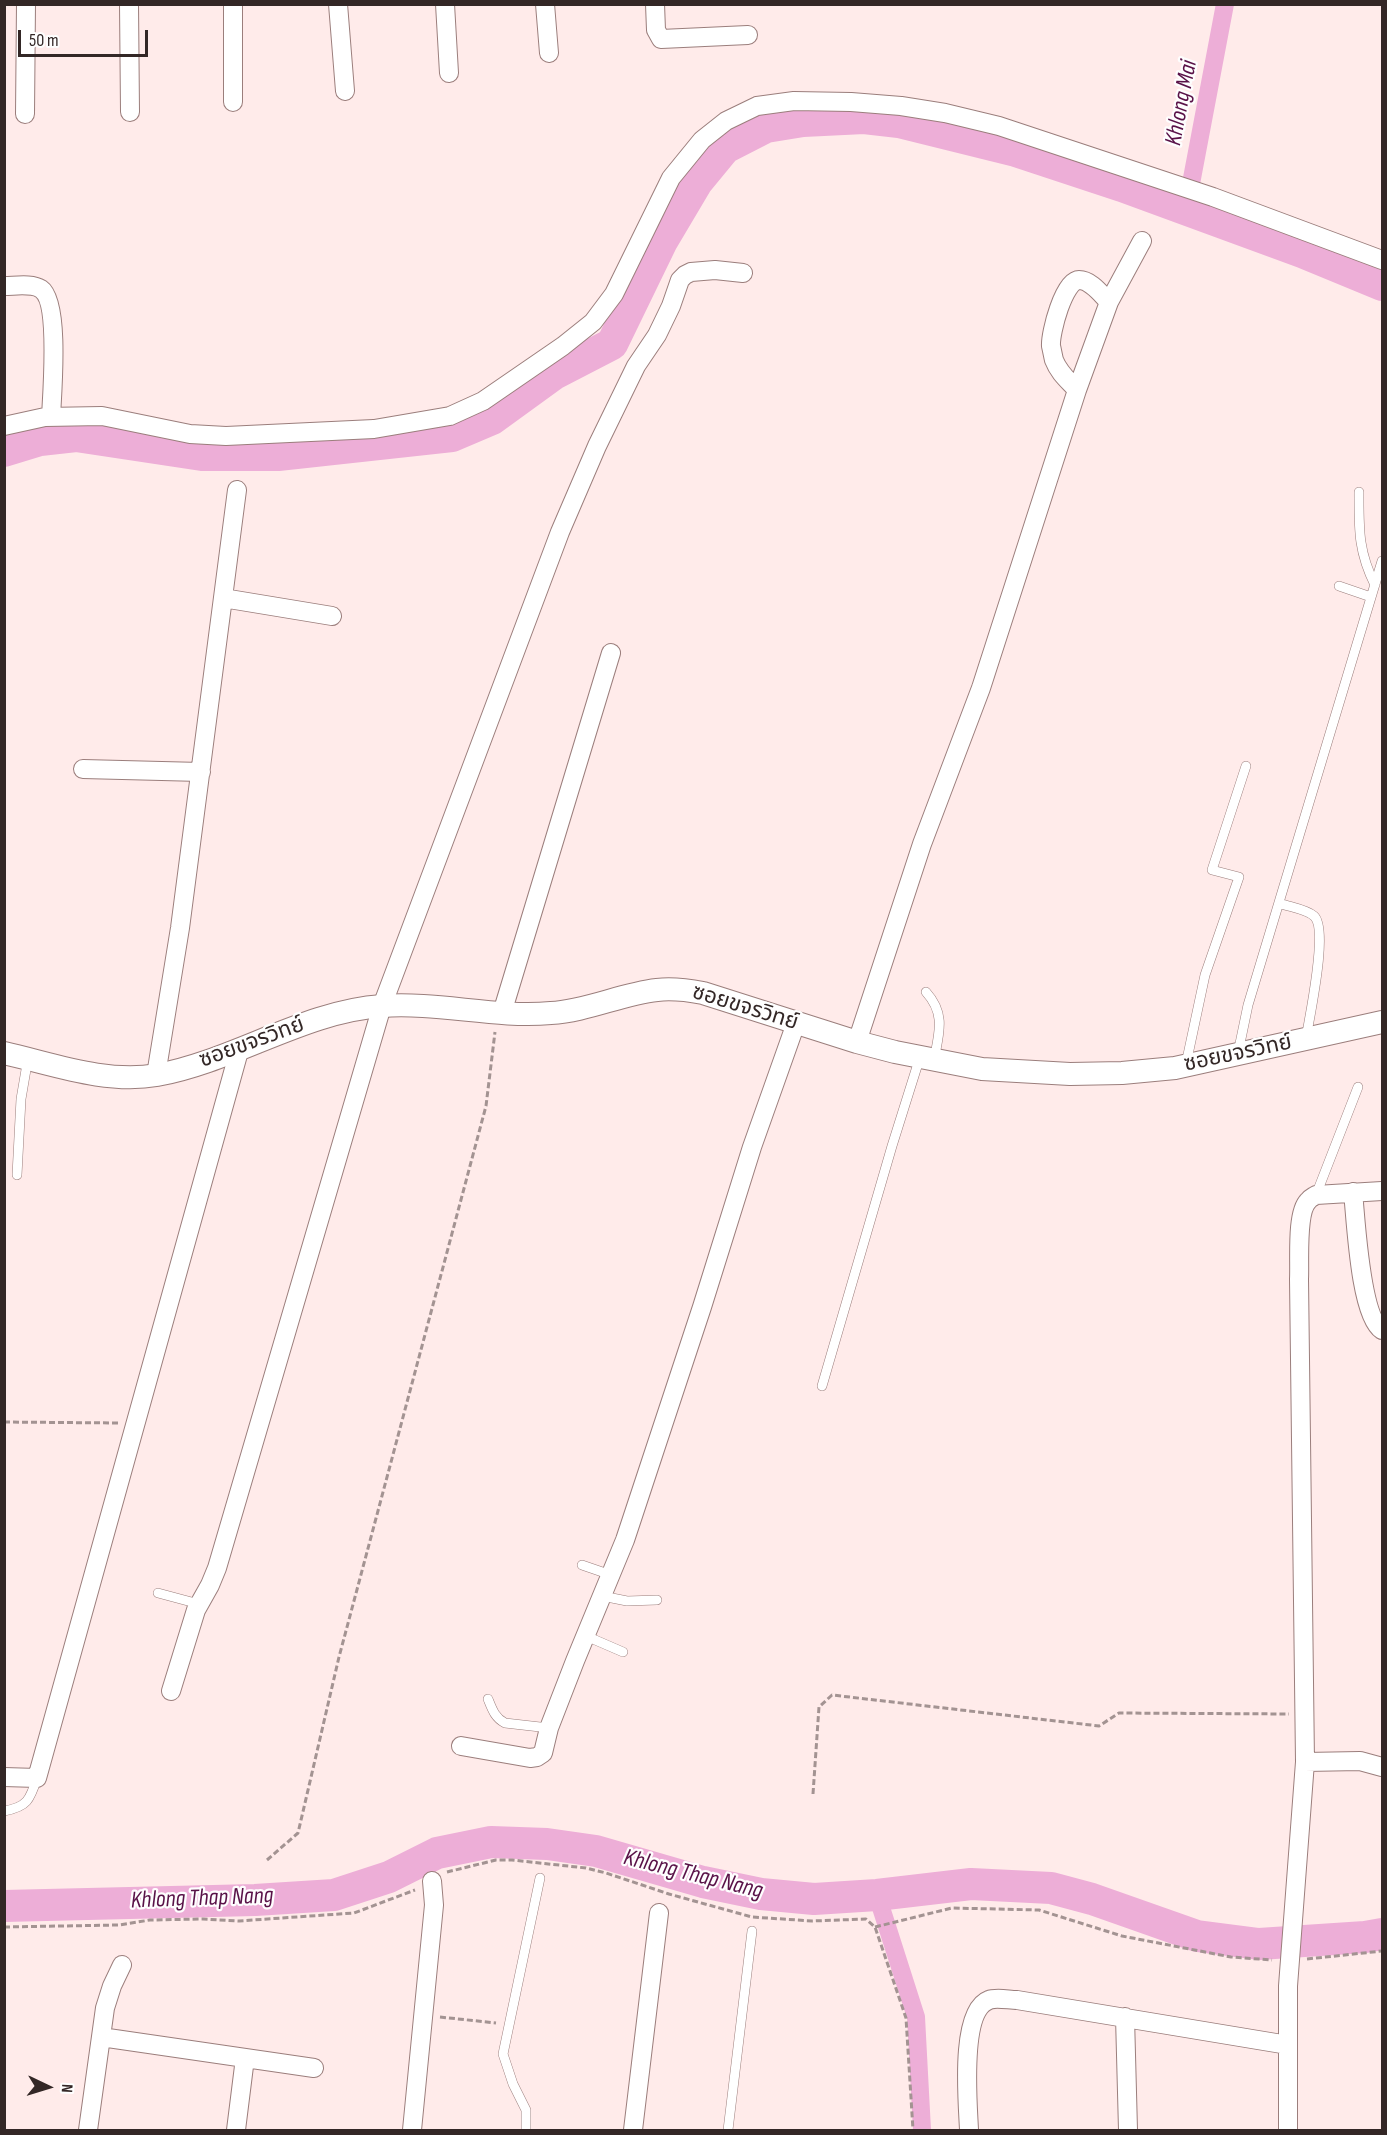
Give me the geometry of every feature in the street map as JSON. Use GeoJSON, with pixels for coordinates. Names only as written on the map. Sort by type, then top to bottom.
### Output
{"type":"FeatureCollection","features":[{"type":"Feature","properties":{"kind":"street"},"geometry":{"type":"LineString","coordinates":[[25,114],[26,4]]}},
{"type":"Feature","properties":{"kind":"street"},"geometry":{"type":"LineString","coordinates":[[129,4],[130,112]]}},
{"type":"Feature","properties":{"kind":"street"},"geometry":{"type":"LineString","coordinates":[[233,4],[233,102]]}},
{"type":"Feature","properties":{"kind":"street"},"geometry":{"type":"LineString","coordinates":[[338,4],[345,91]]}},
{"type":"Feature","properties":{"kind":"street"},"geometry":{"type":"LineString","coordinates":[[445,4],[449,73]]}},
{"type":"Feature","properties":{"kind":"street"},"geometry":{"type":"LineString","coordinates":[[545,4],[549,53]]}},
{"type":"Feature","properties":{"kind":"street"},"geometry":{"type":"LineString","coordinates":[[655,4],[656,30],[661,39],[748,35]]}},
{"type":"Feature","properties":{"kind":"street"},"geometry":{"type":"LineString","coordinates":[[4,426],[51,417],[102,416],[190,434],[226,436],[374,429],[441,418],[468,408],[483,401],[593,322],[614,294],[671,178],[702,140],[726,121],[757,106],[794,101],[901,106],[945,113],[999,126],[1214,196],[1383,260]]}},
{"type":"Feature","properties":{"kind":"street"},"geometry":{"type":"LineString","coordinates":[[857,1042],[922,844],[981,688],[1077,390],[1109,302],[1142,241]]}},
{"type":"Feature","properties":{"kind":"street"},"geometry":{"type":"LineString","coordinates":[[171,1691],[199,1604],[217,1568],[382,1006],[548,562],[597,446],[636,366],[657,335],[684,274],[715,270],[742,273]]}},
{"type":"Feature","properties":{"kind":"street"},"geometry":{"type":"LineString","coordinates":[[1077,390],[1061,374],[1054,360],[1051,346],[1056,318],[1068,287],[1074,281],[1088,282],[1109,302]]}},
{"type":"Feature","properties":{"kind":"street"},"geometry":{"type":"LineString","coordinates":[[4,286],[31,286],[42,290],[48,298],[52,314],[54,367],[51,417]]}},
{"type":"Feature","properties":{"kind":"street"},"geometry":{"type":"LineString","coordinates":[[156,1075],[180,928],[237,490]]}},
{"type":"Feature","properties":{"kind":"street"},"geometry":{"type":"LineString","coordinates":[[223,598],[333,616]]}},
{"type":"Feature","properties":{"kind":"street"},"geometry":{"type":"LineString","coordinates":[[500,1013],[611,653]]}},
{"type":"Feature","properties":{"kind":"street"},"geometry":{"type":"LineString","coordinates":[[84,769],[201,772]]}},
{"type":"Feature","properties":{"kind":"street","name":"ซอยขจรวิทย์"},"geometry":{"type":"LineString","coordinates":[[4,1053],[108,1076],[156,1075],[239,1051],[316,1020],[350,1011],[382,1006],[500,1013],[550,1013],[575,1010],[647,992],[682,989],[703,993],[857,1042],[927,1058],[982,1069],[1070,1074],[1122,1073],[1186,1066],[1383,1022]]}},
{"type":"Feature","properties":{"kind":"street"},"geometry":{"type":"LineString","coordinates":[[461,1746],[530,1758],[543,1753],[549,1728],[629,1529],[752,1147],[796,1023]]}},
{"type":"Feature","properties":{"kind":"street"},"geometry":{"type":"LineString","coordinates":[[4,1777],[36,1778],[239,1051]]}},
{"type":"Feature","properties":{"kind":"street"},"geometry":{"type":"LineString","coordinates":[[1288,2130],[1288,1986],[1290,1975],[1285,1956],[1295,1906],[1305,1761],[1299,1279],[1303,1210],[1308,1201],[1316,1195],[1383,1191]]}},
{"type":"Feature","properties":{"kind":"street"},"geometry":{"type":"LineString","coordinates":[[1353,1192],[1365,1296],[1377,1327],[1383,1330]]}},
{"type":"Feature","properties":{"kind":"street"},"geometry":{"type":"LineString","coordinates":[[1305,1761],[1360,1761],[1383,1767]]}},
{"type":"Feature","properties":{"kind":"street"},"geometry":{"type":"LineString","coordinates":[[412,2130],[435,1905],[432,1881]]}},
{"type":"Feature","properties":{"kind":"street"},"geometry":{"type":"LineString","coordinates":[[633,2130],[659,1913]]}},
{"type":"Feature","properties":{"kind":"street"},"geometry":{"type":"LineString","coordinates":[[88,2130],[105,2008],[122,1965]]}},
{"type":"Feature","properties":{"kind":"street"},"geometry":{"type":"LineString","coordinates":[[969,2130],[967,2088],[969,2041],[976,2010],[989,2000],[1017,2000],[1288,2045]]}},
{"type":"Feature","properties":{"kind":"street"},"geometry":{"type":"LineString","coordinates":[[1125,2017],[1128,2130]]}},
{"type":"Feature","properties":{"kind":"street"},"geometry":{"type":"LineString","coordinates":[[101,2037],[314,2068]]}},
{"type":"Feature","properties":{"kind":"street"},"geometry":{"type":"LineString","coordinates":[[236,2130],[245,2058]]}},
{"type":"Feature","properties":{"kind":"lane"},"geometry":{"type":"LineString","coordinates":[[1359,492],[1359,542],[1366,568],[1375,585]]}},
{"type":"Feature","properties":{"kind":"lane"},"geometry":{"type":"LineString","coordinates":[[1238,1055],[1248,1005],[1383,561]]}},
{"type":"Feature","properties":{"kind":"lane"},"geometry":{"type":"LineString","coordinates":[[1339,586],[1371,597]]}},
{"type":"Feature","properties":{"kind":"lane"},"geometry":{"type":"LineString","coordinates":[[1186,1066],[1205,975],[1239,877],[1212,870],[1246,766]]}},
{"type":"Feature","properties":{"kind":"lane"},"geometry":{"type":"LineString","coordinates":[[1279,903],[1314,916],[1318,922],[1320,934],[1318,969],[1306,1040]]}},
{"type":"Feature","properties":{"kind":"lane"},"geometry":{"type":"LineString","coordinates":[[822,1386],[892,1146],[940,1028],[939,1013],[935,1002],[926,992]]}},
{"type":"Feature","properties":{"kind":"lane"},"geometry":{"type":"LineString","coordinates":[[17,1175],[21,1099],[28,1058]]}},
{"type":"Feature","properties":{"kind":"lane"},"geometry":{"type":"LineString","coordinates":[[1316,1195],[1358,1087]]}},
{"type":"Feature","properties":{"kind":"lane"},"geometry":{"type":"LineString","coordinates":[[582,1565],[611,1575]]}},
{"type":"Feature","properties":{"kind":"lane"},"geometry":{"type":"LineString","coordinates":[[158,1593],[199,1604]]}},
{"type":"Feature","properties":{"kind":"lane"},"geometry":{"type":"LineString","coordinates":[[602,1596],[627,1601],[657,1600]]}},
{"type":"Feature","properties":{"kind":"lane"},"geometry":{"type":"LineString","coordinates":[[586,1636],[623,1652]]}},
{"type":"Feature","properties":{"kind":"lane"},"geometry":{"type":"LineString","coordinates":[[488,1699],[493,1712],[505,1723],[549,1728]]}},
{"type":"Feature","properties":{"kind":"lane"},"geometry":{"type":"LineString","coordinates":[[4,1811],[21,1808],[27,1802],[36,1778]]}},
{"type":"Feature","properties":{"kind":"lane"},"geometry":{"type":"LineString","coordinates":[[526,2130],[526,2110],[513,2084],[503,2054],[540,1878]]}},
{"type":"Feature","properties":{"kind":"lane"},"geometry":{"type":"LineString","coordinates":[[728,2130],[752,1931]]}},
{"type":"Feature","properties":{"kind":"path"},"geometry":{"type":"LineString","coordinates":[[267,1860],[298,1833],[339,1657],[486,1106],[500,1013]]}},
{"type":"Feature","properties":{"kind":"path"},"geometry":{"type":"LineString","coordinates":[[4,1422],[135,1423]]}},
{"type":"Feature","properties":{"kind":"path"},"geometry":{"type":"LineString","coordinates":[[813,1794],[819,1707],[832,1695],[1099,1726],[1119,1713],[1305,1714]]}},
{"type":"Feature","properties":{"kind":"path"},"geometry":{"type":"LineString","coordinates":[[875,1927],[952,1908],[1039,1910],[1122,1936],[1231,1957],[1285,1956]]}},
{"type":"Feature","properties":{"kind":"path"},"geometry":{"type":"LineString","coordinates":[[1290,1975],[1306,1959],[1383,1951]]}},
{"type":"Feature","properties":{"kind":"path"},"geometry":{"type":"LineString","coordinates":[[423,2016],[511,2024]]}},
{"type":"Feature","properties":{"kind":"waterway","name":"Khlong Mai"},"geometry":{"type":"LineString","coordinates":[[1186,210],[1225,4]]}},
{"type":"Feature","properties":{"kind":"waterway"},"geometry":{"type":"LineString","coordinates":[[4,451],[40,440],[76,436],[202,455],[278,455],[452,436],[492,419],[554,374],[612,344],[662,241],[697,182],[725,148],[766,127],[803,121],[864,118],[899,122],[1016,151],[1122,186],[1302,252],[1382,285]]}},
{"type":"Feature","properties":{"kind":"waterway","name":"Khlong Thap Nang"},"geometry":{"type":"LineString","coordinates":[[4,1906],[255,1900],[334,1895],[389,1877],[437,1853],[491,1842],[547,1844],[596,1851],[703,1882],[761,1894],[814,1899],[877,1895],[971,1884],[1051,1888],[1092,1899],[1197,1936],[1259,1944],[1382,1934]]}},
{"type":"Feature","properties":{"kind":"waterway"},"geometry":{"type":"LineString","coordinates":[[877,1895],[916,2017],[922,2130]]}}]}
